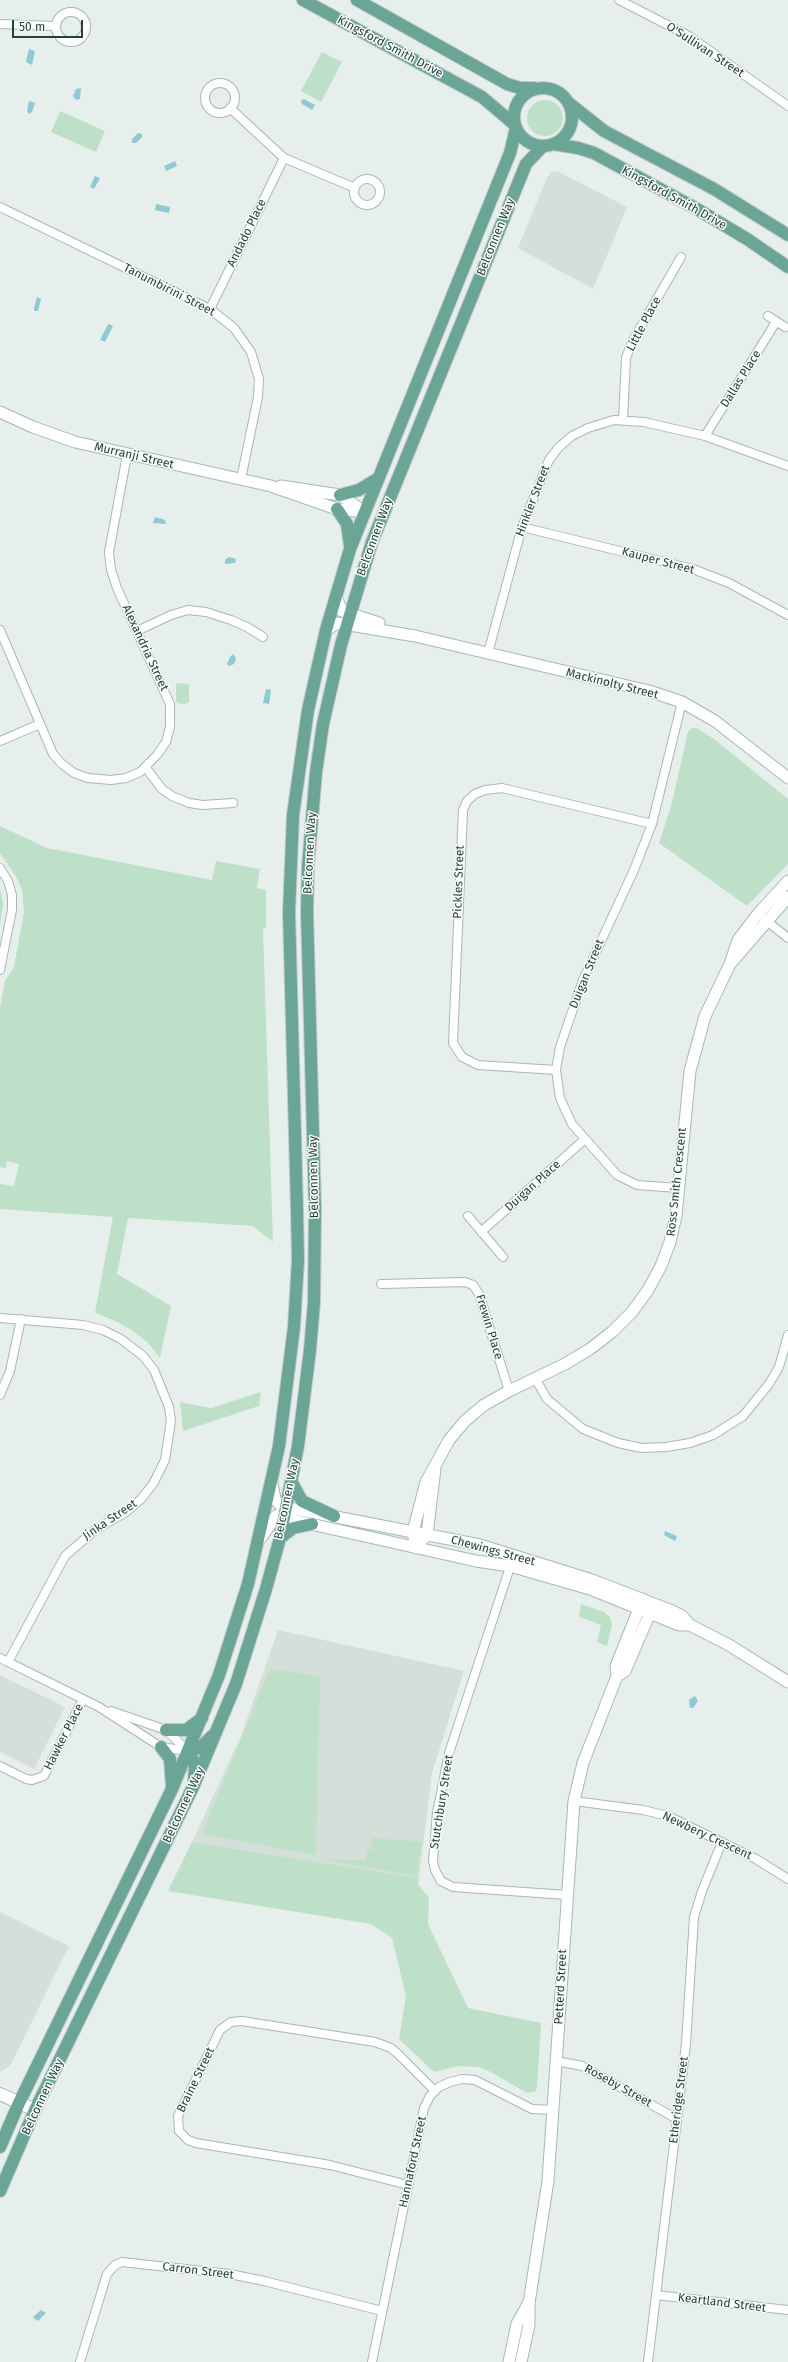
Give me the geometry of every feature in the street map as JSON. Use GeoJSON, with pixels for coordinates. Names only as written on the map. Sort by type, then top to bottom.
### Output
{"type":"FeatureCollection","features":[{"type":"Feature","properties":{"kind":"main road","name":"Kingsford Smith Drive"},"geometry":{"type":"LineString","coordinates":[[303,0],[482,97],[515,126]]}},
{"type":"Feature","properties":{"kind":"main road","name":"Kingsford Smith Drive"},"geometry":{"type":"LineString","coordinates":[[357,0],[507,84],[520,88],[534,88]]}},
{"type":"Feature","properties":{"kind":"main road"},"geometry":{"type":"LineString","coordinates":[[570,104],[573,118],[570,129],[563,138],[548,145],[526,141],[515,126],[514,110],[518,101],[525,93],[534,88],[545,87],[556,90],[565,97],[570,104],[604,131],[714,189],[788,234]]}},
{"type":"Feature","properties":{"kind":"main road","name":"Belconnen Way"},"geometry":{"type":"LineString","coordinates":[[0,2147],[172,1789],[203,1717],[234,1632],[259,1540],[272,1484],[287,1394],[295,1304],[297,1210],[289,912],[292,829],[299,762],[308,710],[326,630],[350,549],[510,153],[515,126]]}},
{"type":"Feature","properties":{"kind":"main road","name":"Kingsford Smith Drive"},"geometry":{"type":"LineString","coordinates":[[548,145],[578,148],[594,153],[697,209],[748,239],[788,267]]}},
{"type":"Feature","properties":{"kind":"main road","name":"Belconnen Way"},"geometry":{"type":"LineString","coordinates":[[0,2191],[34,2114],[193,1787],[218,1729],[252,1638],[280,1538],[292,1483],[305,1396],[314,1302],[315,1209],[307,912],[308,866],[316,772],[330,692],[348,619],[372,542],[390,496],[526,164],[548,145]]}},
{"type":"Feature","properties":{"kind":"main road"},"geometry":{"type":"LineString","coordinates":[[482,220],[500,227]]}},
{"type":"Feature","properties":{"kind":"main road"},"geometry":{"type":"LineString","coordinates":[[411,395],[428,402]]}},
{"type":"Feature","properties":{"kind":"main road"},"geometry":{"type":"LineString","coordinates":[[340,495],[359,490],[377,479]]}},
{"type":"Feature","properties":{"kind":"main road"},"geometry":{"type":"LineString","coordinates":[[372,542],[370,527],[364,512],[377,507],[390,496]]}},
{"type":"Feature","properties":{"kind":"main road"},"geometry":{"type":"LineString","coordinates":[[337,510],[347,524],[350,549]]}},
{"type":"Feature","properties":{"kind":"main road"},"geometry":{"type":"LineString","coordinates":[[289,912],[307,912]]}},
{"type":"Feature","properties":{"kind":"main road"},"geometry":{"type":"LineString","coordinates":[[297,1210],[315,1209]]}},
{"type":"Feature","properties":{"kind":"main road"},"geometry":{"type":"LineString","coordinates":[[292,1483],[302,1501],[334,1516]]}},
{"type":"Feature","properties":{"kind":"main road"},"geometry":{"type":"LineString","coordinates":[[280,1538],[292,1528],[312,1524]]}},
{"type":"Feature","properties":{"kind":"main road"},"geometry":{"type":"LineString","coordinates":[[166,1730],[186,1730],[203,1717]]}},
{"type":"Feature","properties":{"kind":"main road"},"geometry":{"type":"LineString","coordinates":[[193,1787],[195,1765],[188,1751],[200,1748],[218,1729]]}},
{"type":"Feature","properties":{"kind":"main road"},"geometry":{"type":"LineString","coordinates":[[161,1747],[170,1759],[172,1789]]}},
{"type":"Feature","properties":{"kind":"main road"},"geometry":{"type":"LineString","coordinates":[[0,2094],[18,2107]]}},
{"type":"Feature","properties":{"kind":"main road"},"geometry":{"type":"LineString","coordinates":[[0,2103],[18,2107],[34,2114]]}},
{"type":"Feature","properties":{"kind":"street","name":"O'Sullivan Street"},"geometry":{"type":"LineString","coordinates":[[619,0],[689,36],[788,106]]}},
{"type":"Feature","properties":{"kind":"street"},"geometry":{"type":"LineString","coordinates":[[0,24],[55,26]]}},
{"type":"Feature","properties":{"kind":"street"},"geometry":{"type":"LineString","coordinates":[[230,108],[284,158],[355,188]]}},
{"type":"Feature","properties":{"kind":"street","name":"Andado Place"},"geometry":{"type":"LineString","coordinates":[[210,309],[284,158]]}},
{"type":"Feature","properties":{"kind":"street","name":"Tanumbirini Street"},"geometry":{"type":"LineString","coordinates":[[0,207],[210,309],[234,328],[246,344],[258,373],[258,397],[241,479]]}},
{"type":"Feature","properties":{"kind":"street","name":"Little Place"},"geometry":{"type":"LineString","coordinates":[[623,419],[626,358],[632,342],[681,257]]}},
{"type":"Feature","properties":{"kind":"street"},"geometry":{"type":"LineString","coordinates":[[768,316],[785,328]]}},
{"type":"Feature","properties":{"kind":"street","name":"Dallas Place"},"geometry":{"type":"LineString","coordinates":[[705,436],[776,322]]}},
{"type":"Feature","properties":{"kind":"street","name":"Murranji Street"},"geometry":{"type":"LineString","coordinates":[[0,412],[33,427],[75,442],[127,455],[271,486],[337,510],[364,512]]}},
{"type":"Feature","properties":{"kind":"street","name":"Hinkler Street"},"geometry":{"type":"LineString","coordinates":[[488,653],[522,527],[549,460],[559,447],[572,436],[588,428],[623,419],[644,422],[705,436],[788,466]]}},
{"type":"Feature","properties":{"kind":"street","name":"Alexandria Street"},"geometry":{"type":"LineString","coordinates":[[0,630],[53,754],[62,764],[74,773],[88,778],[111,780],[126,778],[146,768],[166,742],[171,719],[170,704],[165,689],[117,588],[111,570],[109,552],[127,455]]}},
{"type":"Feature","properties":{"kind":"street","name":"Murranji Street"},"geometry":{"type":"LineString","coordinates":[[271,486],[295,486],[340,495],[364,512]]}},
{"type":"Feature","properties":{"kind":"street","name":"Kauper Street"},"geometry":{"type":"LineString","coordinates":[[522,527],[693,570],[729,583],[788,615]]}},
{"type":"Feature","properties":{"kind":"street"},"geometry":{"type":"LineString","coordinates":[[326,630],[348,619],[342,611],[336,598]]}},
{"type":"Feature","properties":{"kind":"street"},"geometry":{"type":"LineString","coordinates":[[137,631],[171,615],[188,610],[206,612],[231,620],[247,627],[263,637]]}},
{"type":"Feature","properties":{"kind":"street","name":"Mackinolty Street"},"geometry":{"type":"LineString","coordinates":[[348,619],[649,691],[682,702],[715,721],[788,778]]}},
{"type":"Feature","properties":{"kind":"street","name":"Duigan Street"},"geometry":{"type":"LineString","coordinates":[[678,1188],[636,1184],[626,1181],[617,1175],[572,1124],[563,1107],[556,1070],[560,1047],[583,980],[634,870],[652,824],[682,702]]}},
{"type":"Feature","properties":{"kind":"street"},"geometry":{"type":"LineString","coordinates":[[0,740],[40,724]]}},
{"type":"Feature","properties":{"kind":"street"},"geometry":{"type":"LineString","coordinates":[[146,768],[162,789],[172,796],[189,803],[203,805],[233,803]]}},
{"type":"Feature","properties":{"kind":"street","name":"Pickles Street"},"geometry":{"type":"LineString","coordinates":[[556,1070],[478,1065],[462,1057],[453,1043],[463,810],[467,801],[475,794],[485,790],[502,788],[652,824]]}},
{"type":"Feature","properties":{"kind":"street"},"geometry":{"type":"LineString","coordinates":[[0,868],[8,881],[12,895],[12,910],[0,970]]}},
{"type":"Feature","properties":{"kind":"street","name":"Ross Smith Crescent"},"geometry":{"type":"LineString","coordinates":[[762,917],[788,881]]}},
{"type":"Feature","properties":{"kind":"street","name":"Ross Smith Crescent"},"geometry":{"type":"LineString","coordinates":[[416,1548],[413,1532],[426,1482],[449,1440],[465,1421],[484,1405],[590,1349],[612,1332],[632,1312],[648,1290],[664,1260],[676,1216],[690,1071],[705,1016],[730,964],[738,940],[762,917],[788,897]]}},
{"type":"Feature","properties":{"kind":"street"},"geometry":{"type":"LineString","coordinates":[[762,917],[788,938]]}},
{"type":"Feature","properties":{"kind":"street","name":"Duigan Place"},"geometry":{"type":"LineString","coordinates":[[481,1232],[585,1139]]}},
{"type":"Feature","properties":{"kind":"street"},"geometry":{"type":"LineString","coordinates":[[468,1216],[503,1257]]}},
{"type":"Feature","properties":{"kind":"street","name":"Frewin Place"},"geometry":{"type":"LineString","coordinates":[[381,1284],[465,1282],[473,1285],[480,1294],[509,1391]]}},
{"type":"Feature","properties":{"kind":"street","name":"Jinka Street"},"geometry":{"type":"LineString","coordinates":[[0,1318],[83,1325],[103,1330],[129,1344],[143,1356],[154,1370],[169,1407],[171,1421],[165,1460],[153,1484],[141,1499],[126,1512],[95,1530],[65,1556],[8,1662]]}},
{"type":"Feature","properties":{"kind":"street"},"geometry":{"type":"LineString","coordinates":[[0,1395],[10,1371],[21,1319]]}},
{"type":"Feature","properties":{"kind":"street"},"geometry":{"type":"LineString","coordinates":[[535,1378],[547,1399],[583,1429],[618,1443],[642,1448],[666,1447],[690,1443],[713,1435],[743,1416],[769,1384],[779,1367],[788,1335]]}},
{"type":"Feature","properties":{"kind":"street","name":"Ross Smith Crescent"},"geometry":{"type":"LineString","coordinates":[[427,1535],[436,1466]]}},
{"type":"Feature","properties":{"kind":"street","name":"Chewings Street"},"geometry":{"type":"LineString","coordinates":[[272,1484],[275,1499],[293,1520],[416,1548],[511,1561],[591,1584],[652,1608],[682,1616],[690,1625],[729,1645],[788,1682]]}},
{"type":"Feature","properties":{"kind":"street","name":"Chewings Street"},"geometry":{"type":"LineString","coordinates":[[285,1512],[295,1509],[480,1545],[511,1561]]}},
{"type":"Feature","properties":{"kind":"street"},"geometry":{"type":"LineString","coordinates":[[259,1540],[269,1523],[276,1516],[285,1512]]}},
{"type":"Feature","properties":{"kind":"street"},"geometry":{"type":"LineString","coordinates":[[416,1548],[427,1535]]}},
{"type":"Feature","properties":{"kind":"street","name":"Stutchbury Street"},"geometry":{"type":"LineString","coordinates":[[511,1561],[449,1753],[438,1813],[433,1861],[435,1870],[441,1881],[453,1887],[567,1895]]}},
{"type":"Feature","properties":{"kind":"street","name":"Petterd Street"},"geometry":{"type":"LineString","coordinates":[[521,2362],[529,2325],[529,2303],[548,2181],[574,1801],[583,1763],[617,1676],[616,1666],[641,1604]]}},
{"type":"Feature","properties":{"kind":"street","name":"Petterd Street"},"geometry":{"type":"LineString","coordinates":[[617,1676],[625,1671],[652,1608]]}},
{"type":"Feature","properties":{"kind":"street"},"geometry":{"type":"LineString","coordinates":[[0,1658],[99,1707],[161,1747],[188,1751]]}},
{"type":"Feature","properties":{"kind":"street","name":"Hawker Place"},"geometry":{"type":"LineString","coordinates":[[0,1766],[26,1779],[36,1779],[44,1776],[83,1699]]}},
{"type":"Feature","properties":{"kind":"street"},"geometry":{"type":"LineString","coordinates":[[99,1707],[166,1730],[188,1751]]}},
{"type":"Feature","properties":{"kind":"street","name":"Newbery Crescent"},"geometry":{"type":"LineString","coordinates":[[574,1801],[643,1810],[668,1816],[756,1859],[788,1879]]}},
{"type":"Feature","properties":{"kind":"street","name":"Etheridge Street"},"geometry":{"type":"LineString","coordinates":[[648,2362],[686,2044],[694,1917],[702,1891],[722,1842]]}},
{"type":"Feature","properties":{"kind":"street","name":"Braine Street"},"geometry":{"type":"LineString","coordinates":[[408,2185],[330,2165],[196,2144],[188,2140],[180,2131],[178,2116],[220,2030],[231,2022],[242,2021],[380,2044],[391,2048],[400,2055],[435,2091]]}},
{"type":"Feature","properties":{"kind":"street","name":"Roseby Street"},"geometry":{"type":"LineString","coordinates":[[556,2061],[582,2066],[677,2119]]}},
{"type":"Feature","properties":{"kind":"street","name":"Hannaford Street"},"geometry":{"type":"LineString","coordinates":[[372,2362],[424,2108],[435,2091],[450,2082],[462,2079],[475,2080],[532,2109],[553,2110]]}},
{"type":"Feature","properties":{"kind":"street","name":"Carron Street"},"geometry":{"type":"LineString","coordinates":[[80,2362],[107,2274],[116,2265],[122,2262],[230,2274],[264,2281],[382,2311]]}},
{"type":"Feature","properties":{"kind":"street","name":"Keartland Street"},"geometry":{"type":"LineString","coordinates":[[656,2295],[788,2310]]}},
{"type":"Feature","properties":{"kind":"street","name":"Petterd Street"},"geometry":{"type":"LineString","coordinates":[[509,2362],[517,2324],[529,2303]]}},
{"type":"Feature","properties":{"kind":"shaded area"},"geometry":{"type":"Polygon","coordinates":[[[557,171],[627,207],[593,289],[518,248],[546,180],[551,172],[557,171]]]}},
{"type":"Feature","properties":{"kind":"shaded area"},"geometry":{"type":"Polygon","coordinates":[[[278,1630],[464,1671],[432,1773],[419,1878],[192,1842],[241,1736],[278,1630]]]}},
{"type":"Feature","properties":{"kind":"shaded area"},"geometry":{"type":"Polygon","coordinates":[[[0,1675],[65,1707],[34,1769],[0,1752],[0,1675]]]}},
{"type":"Feature","properties":{"kind":"shaded area"},"geometry":{"type":"Polygon","coordinates":[[[0,1912],[69,1946],[10,2066],[0,2072],[0,1912]]]}},
{"type":"Feature","properties":{"kind":"green space"},"geometry":{"type":"Polygon","coordinates":[[[322,52],[342,62],[321,102],[301,91],[322,52]]]}},
{"type":"Feature","properties":{"kind":"green space"},"geometry":{"type":"Polygon","coordinates":[[[549,100],[558,105],[562,111],[562,125],[558,131],[549,136],[541,136],[532,131],[528,125],[527,114],[532,105],[538,101],[549,100]]]}},
{"type":"Feature","properties":{"kind":"green space"},"geometry":{"type":"Polygon","coordinates":[[[60,111],[105,131],[96,152],[51,132],[60,111]]]}},
{"type":"Feature","properties":{"kind":"green space"},"geometry":{"type":"Polygon","coordinates":[[[176,684],[189,684],[189,703],[178,703],[176,701],[176,684]]]}},
{"type":"Feature","properties":{"kind":"green space"},"geometry":{"type":"Polygon","coordinates":[[[692,728],[697,728],[714,739],[788,799],[788,864],[747,906],[659,843],[671,806],[688,732],[692,728]]]}},
{"type":"Feature","properties":{"kind":"green space"},"geometry":{"type":"Polygon","coordinates":[[[0,826],[47,848],[212,880],[216,861],[260,869],[257,888],[266,890],[266,928],[263,928],[273,1242],[253,1226],[128,1218],[117,1274],[171,1306],[160,1358],[148,1343],[132,1330],[95,1313],[113,1217],[0,1209],[0,1184],[14,1186],[19,1164],[7,1161],[6,1168],[0,1167],[0,1007],[5,981],[14,967],[24,912],[22,890],[17,878],[0,853],[0,826]]]}},
{"type":"Feature","properties":{"kind":"green space"},"geometry":{"type":"Polygon","coordinates":[[[0,888],[3,904],[0,925],[0,888]]]}},
{"type":"Feature","properties":{"kind":"green space"},"geometry":{"type":"Polygon","coordinates":[[[261,1392],[259,1406],[183,1431],[180,1402],[211,1408],[261,1392]]]}},
{"type":"Feature","properties":{"kind":"green space"},"geometry":{"type":"Polygon","coordinates":[[[581,1604],[604,1612],[610,1617],[612,1625],[607,1646],[597,1642],[601,1625],[579,1617],[581,1604]]]}},
{"type":"Feature","properties":{"kind":"green space"},"geometry":{"type":"Polygon","coordinates":[[[270,1669],[320,1676],[316,1855],[202,1834],[270,1669]]]}},
{"type":"Feature","properties":{"kind":"green space"},"geometry":{"type":"Polygon","coordinates":[[[372,1838],[422,1842],[417,1876],[326,1860],[366,1860],[367,1850],[372,1849],[372,1838]]]}},
{"type":"Feature","properties":{"kind":"green space"},"geometry":{"type":"Polygon","coordinates":[[[192,1842],[419,1878],[418,1884],[429,1898],[428,1924],[468,2008],[541,2023],[537,2088],[535,2092],[527,2093],[489,2071],[478,2067],[459,2066],[434,2072],[399,2039],[406,1996],[392,1938],[371,1924],[168,1891],[192,1842]]]}},
{"type":"Feature","properties":{"kind":"water"},"geometry":{"type":"Polygon","coordinates":[[[29,49],[35,51],[32,65],[26,62],[29,49]]]}},
{"type":"Feature","properties":{"kind":"water"},"geometry":{"type":"Polygon","coordinates":[[[81,88],[80,99],[76,100],[73,96],[76,89],[81,88]]]}},
{"type":"Feature","properties":{"kind":"water"},"geometry":{"type":"Polygon","coordinates":[[[304,99],[315,105],[312,110],[302,104],[301,100],[304,99]]]}},
{"type":"Feature","properties":{"kind":"water"},"geometry":{"type":"Polygon","coordinates":[[[29,101],[35,103],[32,112],[29,114],[27,111],[29,101]]]}},
{"type":"Feature","properties":{"kind":"water"},"geometry":{"type":"Polygon","coordinates":[[[138,133],[142,134],[142,137],[136,143],[132,143],[132,139],[138,133]]]}},
{"type":"Feature","properties":{"kind":"water"},"geometry":{"type":"Polygon","coordinates":[[[175,161],[177,166],[166,171],[164,166],[175,161]]]}},
{"type":"Feature","properties":{"kind":"water"},"geometry":{"type":"Polygon","coordinates":[[[95,176],[100,178],[94,189],[90,187],[95,176]]]}},
{"type":"Feature","properties":{"kind":"water"},"geometry":{"type":"Polygon","coordinates":[[[156,204],[170,207],[169,213],[155,210],[156,204]]]}},
{"type":"Feature","properties":{"kind":"water"},"geometry":{"type":"Polygon","coordinates":[[[37,297],[41,299],[38,311],[34,311],[34,308],[37,297]]]}},
{"type":"Feature","properties":{"kind":"water"},"geometry":{"type":"Polygon","coordinates":[[[108,324],[113,326],[105,342],[100,340],[108,324]]]}},
{"type":"Feature","properties":{"kind":"water"},"geometry":{"type":"Polygon","coordinates":[[[155,517],[165,520],[166,524],[153,523],[155,517]]]}},
{"type":"Feature","properties":{"kind":"water"},"geometry":{"type":"Polygon","coordinates":[[[229,557],[236,559],[235,563],[225,564],[225,560],[229,557]]]}},
{"type":"Feature","properties":{"kind":"water"},"geometry":{"type":"Polygon","coordinates":[[[233,654],[236,658],[234,664],[229,666],[227,664],[233,654]]]}},
{"type":"Feature","properties":{"kind":"water"},"geometry":{"type":"Polygon","coordinates":[[[266,689],[271,690],[269,704],[263,703],[266,689]]]}},
{"type":"Feature","properties":{"kind":"water"},"geometry":{"type":"Polygon","coordinates":[[[665,1531],[677,1536],[675,1541],[664,1535],[665,1531]]]}},
{"type":"Feature","properties":{"kind":"water"},"geometry":{"type":"Polygon","coordinates":[[[695,1696],[698,1701],[693,1708],[690,1708],[689,1700],[695,1696]]]}},
{"type":"Feature","properties":{"kind":"water"},"geometry":{"type":"Polygon","coordinates":[[[41,2310],[46,2313],[38,2321],[33,2317],[41,2310]]]}}]}
